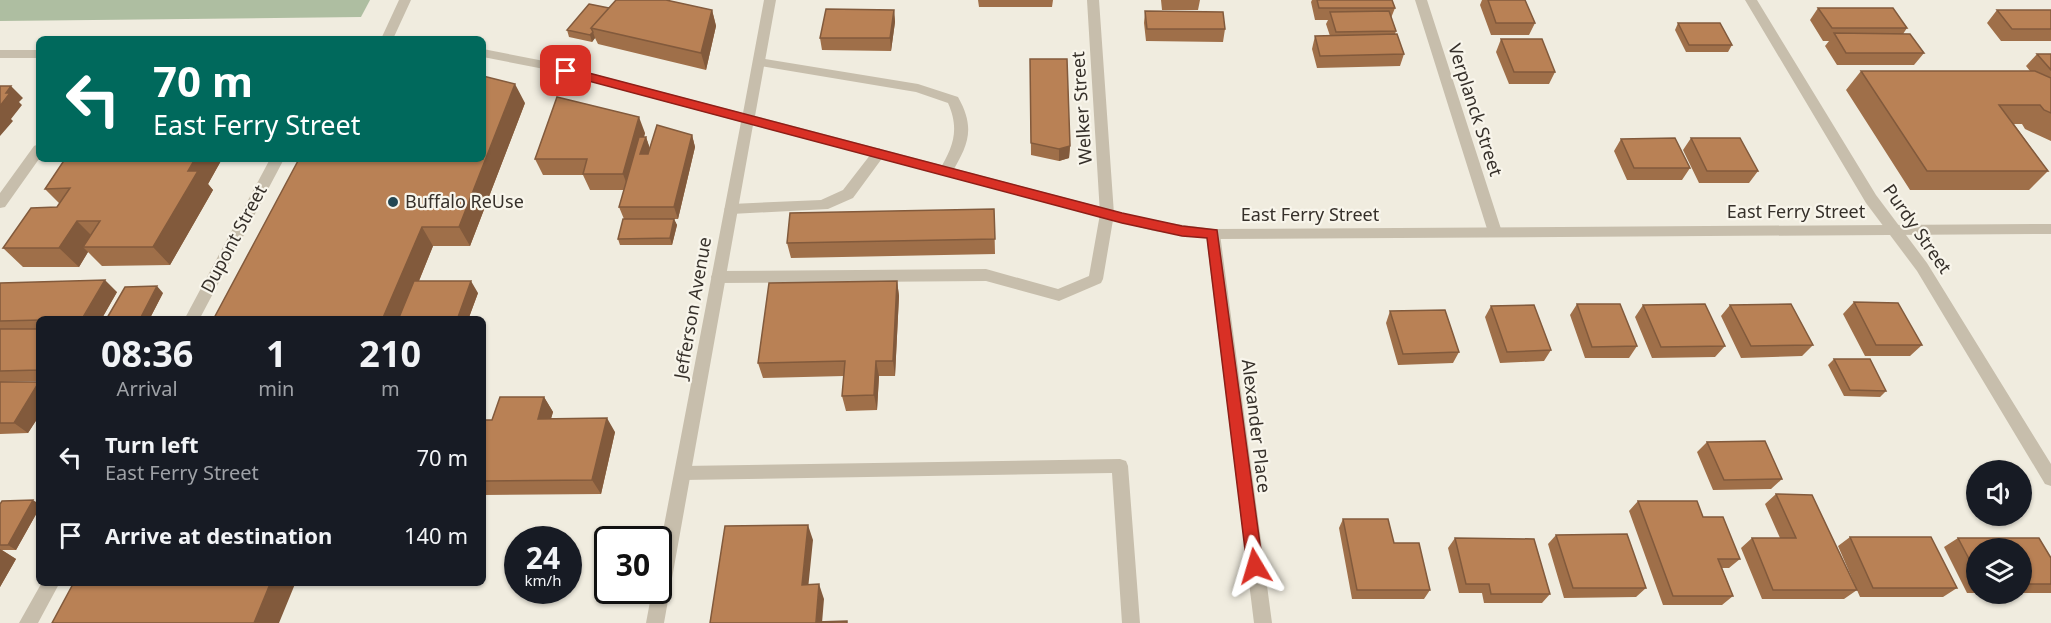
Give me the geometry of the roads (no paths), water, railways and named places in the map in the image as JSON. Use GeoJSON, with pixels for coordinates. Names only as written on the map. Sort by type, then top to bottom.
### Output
{"type":"FeatureCollection","features":[{"type":"Feature","properties":{"kind":"street"},"geometry":{"type":"LineString","coordinates":[[388,36],[405,0]]}},
{"type":"Feature","properties":{"kind":"street","name":"Jefferson Avenue"},"geometry":{"type":"LineString","coordinates":[[656,623],[770,0]]}},
{"type":"Feature","properties":{"kind":"street","name":"Welker Street"},"geometry":{"type":"LineString","coordinates":[[718,277],[986,275],[1059,295],[1096,279],[1107,214],[1094,0]]}},
{"type":"Feature","properties":{"kind":"street","name":"Verplanck Street"},"geometry":{"type":"LineString","coordinates":[[1421,0],[1495,232]]}},
{"type":"Feature","properties":{"kind":"street","name":"Purdy Street"},"geometry":{"type":"LineString","coordinates":[[1751,0],[1871,199],[1927,276],[2051,479]]}},
{"type":"Feature","properties":{"kind":"street"},"geometry":{"type":"LineString","coordinates":[[0,54],[36,54]]}},
{"type":"Feature","properties":{"kind":"street","name":"East Ferry Street"},"geometry":{"type":"LineString","coordinates":[[486,54],[544,65],[1154,226],[1213,234],[2051,230]]}},
{"type":"Feature","properties":{"kind":"street"},"geometry":{"type":"LineString","coordinates":[[759,62],[918,88],[953,100],[962,118],[962,144],[946,171]]}},
{"type":"Feature","properties":{"kind":"street"},"geometry":{"type":"LineString","coordinates":[[0,202],[36,153]]}},
{"type":"Feature","properties":{"kind":"street"},"geometry":{"type":"LineString","coordinates":[[731,209],[823,205],[848,194],[879,153]]}},
{"type":"Feature","properties":{"kind":"street","name":"Dupont Street"},"geometry":{"type":"LineString","coordinates":[[193,316],[276,162]]}},
{"type":"Feature","properties":{"kind":"street","name":"Alexander Place"},"geometry":{"type":"LineString","coordinates":[[1213,234],[1263,623]]}},
{"type":"Feature","properties":{"kind":"street"},"geometry":{"type":"LineString","coordinates":[[683,473],[1120,466],[1131,623]]}},
{"type":"Feature","properties":{"kind":"street"},"geometry":{"type":"LineString","coordinates":[[28,623],[49,586]]}},
{"type":"Feature","properties":{"kind":"place","name":"Buffalo ReUse"},"geometry":{"type":"Point","coordinates":[393,202]}}]}
